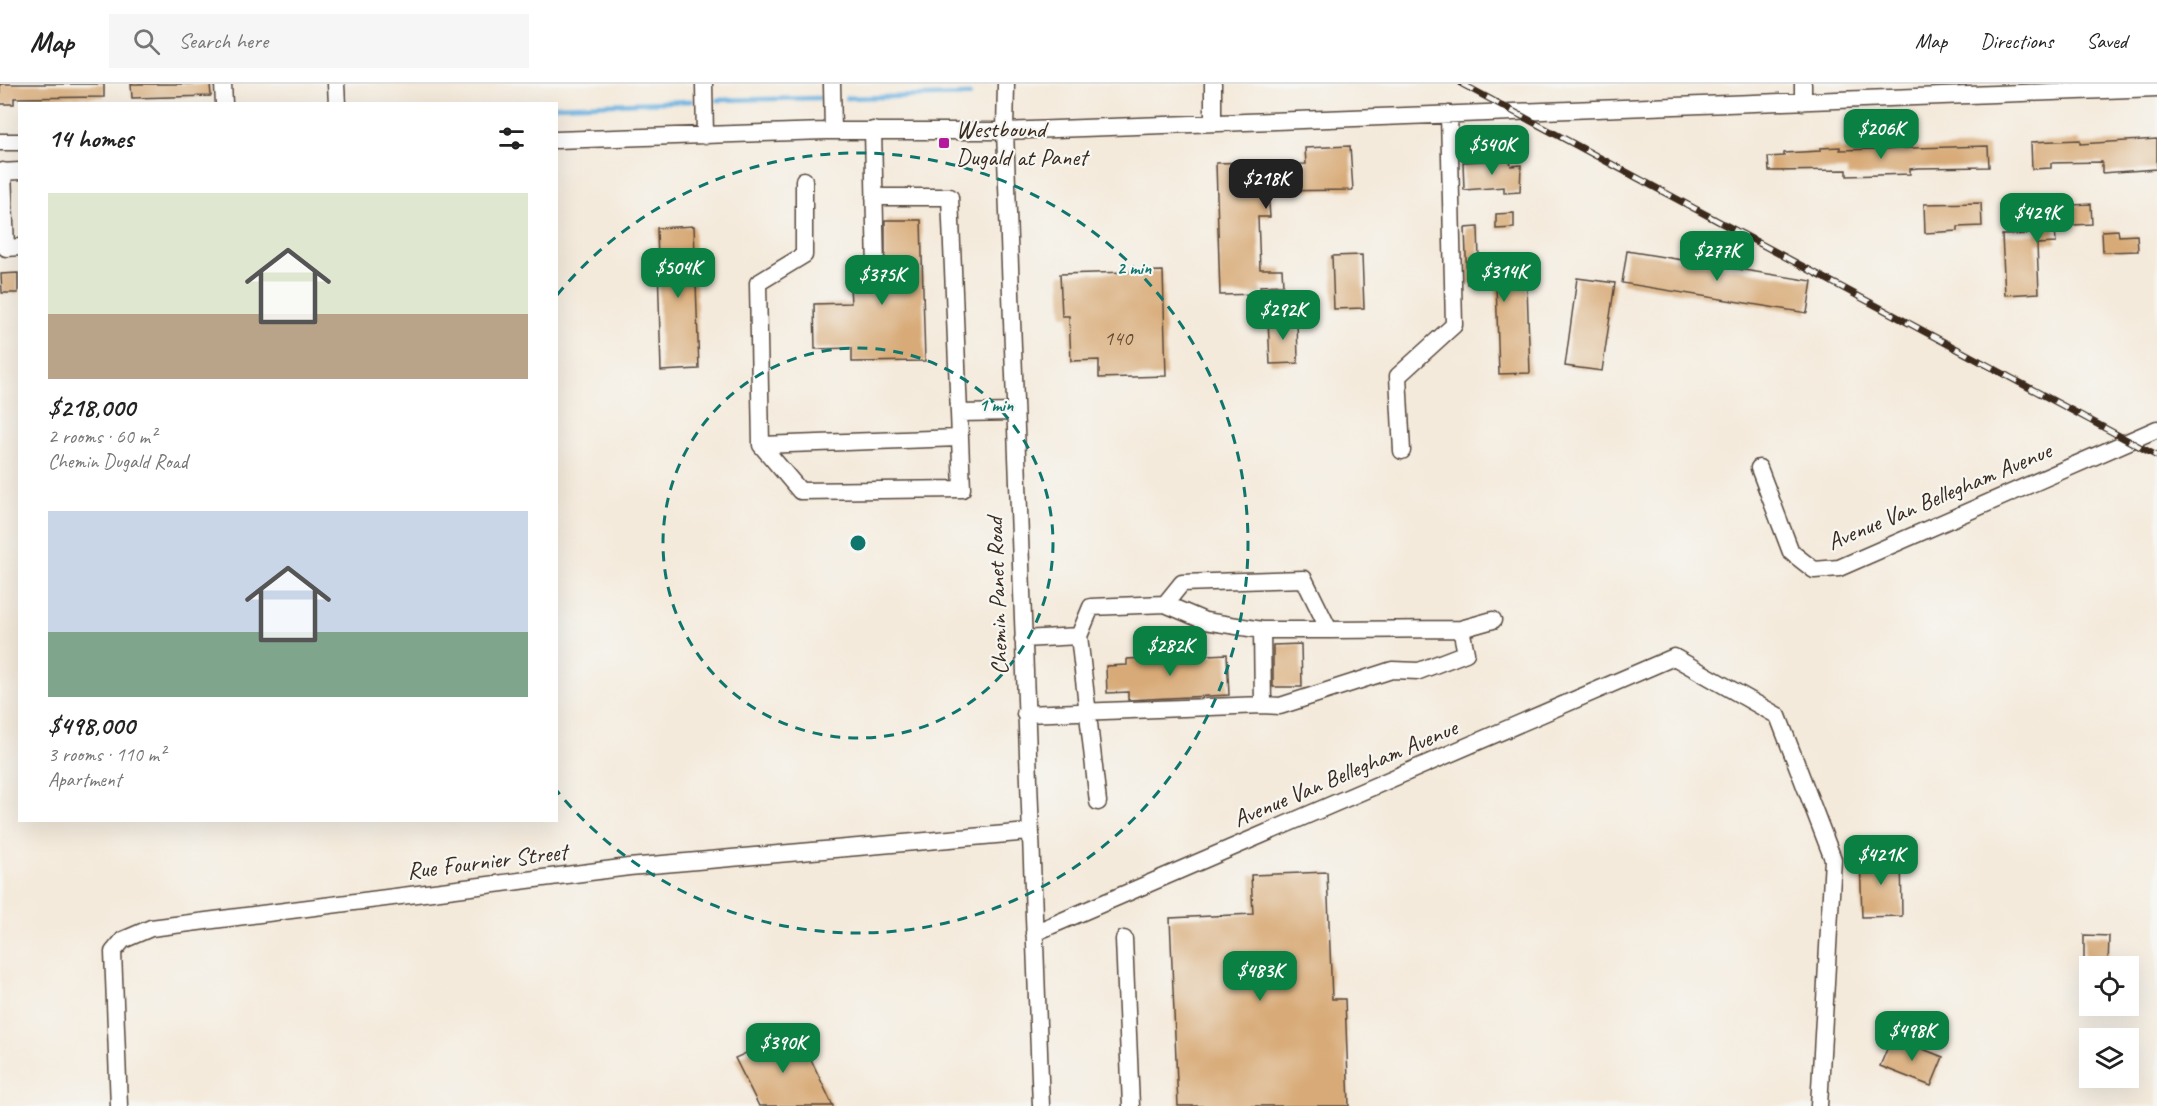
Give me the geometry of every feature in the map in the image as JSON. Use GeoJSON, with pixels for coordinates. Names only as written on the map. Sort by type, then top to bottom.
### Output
{"type":"FeatureCollection","features":[{"type":"Feature","properties":{"kind":"street"},"geometry":{"type":"LineString","coordinates":[[223,84],[224,102]]}},
{"type":"Feature","properties":{"kind":"street"},"geometry":{"type":"LineString","coordinates":[[336,84],[337,102]]}},
{"type":"Feature","properties":{"kind":"street"},"geometry":{"type":"LineString","coordinates":[[704,84],[705,136]]}},
{"type":"Feature","properties":{"kind":"street"},"geometry":{"type":"LineString","coordinates":[[832,84],[833,131]]}},
{"type":"Feature","properties":{"kind":"street","name":"Chemin Panet Road"},"geometry":{"type":"LineString","coordinates":[[1006,84],[1005,131],[1029,832],[1041,1106]]}},
{"type":"Feature","properties":{"kind":"street"},"geometry":{"type":"LineString","coordinates":[[1213,84],[1213,123]]}},
{"type":"Feature","properties":{"kind":"street"},"geometry":{"type":"LineString","coordinates":[[1803,84],[1803,102]]}},
{"type":"Feature","properties":{"kind":"street"},"geometry":{"type":"LineString","coordinates":[[558,140],[873,130],[1005,131],[2157,88]]}},
{"type":"Feature","properties":{"kind":"street"},"geometry":{"type":"LineString","coordinates":[[1402,451],[1398,376],[1454,325],[1449,114]]}},
{"type":"Feature","properties":{"kind":"street"},"geometry":{"type":"LineString","coordinates":[[873,130],[876,271]]}},
{"type":"Feature","properties":{"kind":"street"},"geometry":{"type":"LineString","coordinates":[[0,142],[18,142]]}},
{"type":"Feature","properties":{"kind":"street"},"geometry":{"type":"LineString","coordinates":[[7,171],[6,248],[18,247]]}},
{"type":"Feature","properties":{"kind":"street"},"geometry":{"type":"LineString","coordinates":[[804,180],[804,255],[758,283],[761,445],[800,491],[962,489],[950,198],[874,197]]}},
{"type":"Feature","properties":{"kind":"street"},"geometry":{"type":"LineString","coordinates":[[959,413],[1015,412]]}},
{"type":"Feature","properties":{"kind":"street","name":"Avenue Van Bellegham Avenue"},"geometry":{"type":"LineString","coordinates":[[1759,468],[1791,552],[1814,570],[1839,568],[2157,429]]}},
{"type":"Feature","properties":{"kind":"street"},"geometry":{"type":"LineString","coordinates":[[761,445],[960,438]]}},
{"type":"Feature","properties":{"kind":"street"},"geometry":{"type":"LineString","coordinates":[[1165,604],[1182,583],[1304,579],[1329,630]]}},
{"type":"Feature","properties":{"kind":"street"},"geometry":{"type":"LineString","coordinates":[[1098,802],[1079,636],[1091,607],[1165,604],[1205,621],[1262,630],[1461,629],[1493,620]]}},
{"type":"Feature","properties":{"kind":"street"},"geometry":{"type":"LineString","coordinates":[[1025,714],[1280,706],[1392,670],[1419,671],[1466,653],[1461,629]]}},
{"type":"Feature","properties":{"kind":"street"},"geometry":{"type":"LineString","coordinates":[[1262,630],[1263,705]]}},
{"type":"Feature","properties":{"kind":"street"},"geometry":{"type":"LineString","coordinates":[[1023,639],[1079,636]]}},
{"type":"Feature","properties":{"kind":"street","name":"Avenue Van Bellegham Avenue"},"geometry":{"type":"LineString","coordinates":[[1034,933],[1674,657],[1778,716],[1833,859],[1819,1106]]}},
{"type":"Feature","properties":{"kind":"street","name":"Rue Fournier Street"},"geometry":{"type":"LineString","coordinates":[[119,1106],[113,952],[123,940],[151,928],[629,867],[1029,832]]}},
{"type":"Feature","properties":{"kind":"street"},"geometry":{"type":"LineString","coordinates":[[1124,939],[1131,1106]]}},
{"type":"Feature","properties":{"kind":"building"},"geometry":{"type":"Polygon","coordinates":[[[0,84],[104,84],[104,97],[14,98],[14,104],[0,104],[0,84]]]}},
{"type":"Feature","properties":{"kind":"building"},"geometry":{"type":"Polygon","coordinates":[[[131,84],[210,84],[211,96],[132,98],[131,84]]]}},
{"type":"Feature","properties":{"kind":"building"},"geometry":{"type":"Polygon","coordinates":[[[2157,139],[2157,169],[2102,173],[2102,162],[2051,163],[2051,168],[2032,169],[2031,142],[2080,140],[2080,144],[2157,139]]]}},
{"type":"Feature","properties":{"kind":"building"},"geometry":{"type":"Polygon","coordinates":[[[1350,146],[1353,190],[1268,191],[1270,217],[1258,217],[1260,269],[1282,269],[1283,285],[1260,286],[1261,294],[1220,295],[1216,163],[1306,164],[1305,148],[1350,146]]]}},
{"type":"Feature","properties":{"kind":"building"},"geometry":{"type":"Polygon","coordinates":[[[1988,146],[1989,167],[1918,168],[1910,169],[1910,174],[1847,176],[1847,170],[1769,171],[1768,157],[1784,156],[1784,153],[1820,151],[1820,148],[1840,147],[1840,150],[1988,146]]]}},
{"type":"Feature","properties":{"kind":"building"},"geometry":{"type":"Polygon","coordinates":[[[1510,161],[1511,166],[1521,165],[1520,192],[1504,193],[1504,187],[1464,190],[1463,162],[1510,161]]]}},
{"type":"Feature","properties":{"kind":"building"},"geometry":{"type":"Polygon","coordinates":[[[2054,199],[2055,206],[2091,204],[2092,224],[2055,226],[2056,243],[2037,244],[2039,293],[2005,295],[2002,235],[2036,234],[2035,200],[2054,199]]]}},
{"type":"Feature","properties":{"kind":"building"},"geometry":{"type":"Polygon","coordinates":[[[1981,203],[1982,226],[1958,227],[1958,231],[1925,233],[1924,204],[1981,203]]]}},
{"type":"Feature","properties":{"kind":"building"},"geometry":{"type":"Polygon","coordinates":[[[1514,213],[1514,228],[1496,229],[1496,214],[1514,213]]]}},
{"type":"Feature","properties":{"kind":"building"},"geometry":{"type":"Polygon","coordinates":[[[885,220],[921,220],[925,361],[852,362],[852,348],[815,349],[814,304],[851,303],[850,287],[885,286],[885,220]]]}},
{"type":"Feature","properties":{"kind":"building"},"geometry":{"type":"Polygon","coordinates":[[[694,226],[699,369],[661,371],[657,228],[694,226]]]}},
{"type":"Feature","properties":{"kind":"building"},"geometry":{"type":"Polygon","coordinates":[[[1478,227],[1479,259],[1526,258],[1530,373],[1499,374],[1496,283],[1467,284],[1465,228],[1478,227]]]}},
{"type":"Feature","properties":{"kind":"building"},"geometry":{"type":"Polygon","coordinates":[[[2118,230],[2119,236],[2137,235],[2138,251],[2103,252],[2102,231],[2118,230]]]}},
{"type":"Feature","properties":{"kind":"building"},"geometry":{"type":"Polygon","coordinates":[[[1627,251],[1812,281],[1807,313],[1622,283],[1627,251]]]}},
{"type":"Feature","properties":{"kind":"building"},"geometry":{"type":"Polygon","coordinates":[[[1362,255],[1364,308],[1334,309],[1332,256],[1362,255]]]}},
{"type":"Feature","properties":{"kind":"building"},"geometry":{"type":"Polygon","coordinates":[[[1163,271],[1166,376],[1099,378],[1099,360],[1071,361],[1069,316],[1062,316],[1060,274],[1163,271]]]}},
{"type":"Feature","properties":{"kind":"building"},"geometry":{"type":"Polygon","coordinates":[[[18,273],[18,293],[2,293],[1,274],[18,273]]]}},
{"type":"Feature","properties":{"kind":"building"},"geometry":{"type":"Polygon","coordinates":[[[1577,278],[1615,283],[1602,371],[1565,366],[1577,278]]]}},
{"type":"Feature","properties":{"kind":"building"},"geometry":{"type":"Polygon","coordinates":[[[1297,318],[1298,363],[1270,364],[1268,319],[1297,318]]]}},
{"type":"Feature","properties":{"kind":"building"},"geometry":{"type":"Polygon","coordinates":[[[1301,644],[1302,687],[1273,687],[1273,645],[1301,644]]]}},
{"type":"Feature","properties":{"kind":"building"},"geometry":{"type":"Polygon","coordinates":[[[1227,654],[1229,695],[1128,700],[1128,692],[1107,693],[1106,666],[1127,665],[1127,659],[1227,654]]]}},
{"type":"Feature","properties":{"kind":"building"},"geometry":{"type":"Polygon","coordinates":[[[1901,855],[1902,916],[1862,917],[1860,856],[1901,855]]]}},
{"type":"Feature","properties":{"kind":"building"},"geometry":{"type":"Polygon","coordinates":[[[1327,872],[1332,999],[1345,999],[1349,1106],[1178,1106],[1170,918],[1253,914],[1251,875],[1327,872]]]}},
{"type":"Feature","properties":{"kind":"building"},"geometry":{"type":"Polygon","coordinates":[[[2084,935],[2109,936],[2108,956],[2084,956],[2084,935]]]}},
{"type":"Feature","properties":{"kind":"building"},"geometry":{"type":"Polygon","coordinates":[[[797,1030],[833,1106],[759,1106],[735,1058],[797,1030]]]}},
{"type":"Feature","properties":{"kind":"building"},"geometry":{"type":"Polygon","coordinates":[[[1892,1037],[1943,1057],[1931,1086],[1880,1066],[1892,1037]]]}},
{"type":"Feature","properties":{"kind":"waterway"},"geometry":{"type":"LineString","coordinates":[[846,98],[970,95]]}},
{"type":"Feature","properties":{"kind":"waterway"},"geometry":{"type":"LineString","coordinates":[[718,100],[819,98]]}},
{"type":"Feature","properties":{"kind":"waterway"},"geometry":{"type":"LineString","coordinates":[[558,106],[691,101]]}},
{"type":"Feature","properties":{"kind":"railway"},"geometry":{"type":"LineString","coordinates":[[1462,84],[2157,456]]}},
{"type":"Feature","properties":{"kind":"place","name":"Westbound Dugald at Panet"},"geometry":{"type":"Point","coordinates":[944,143]}}]}
